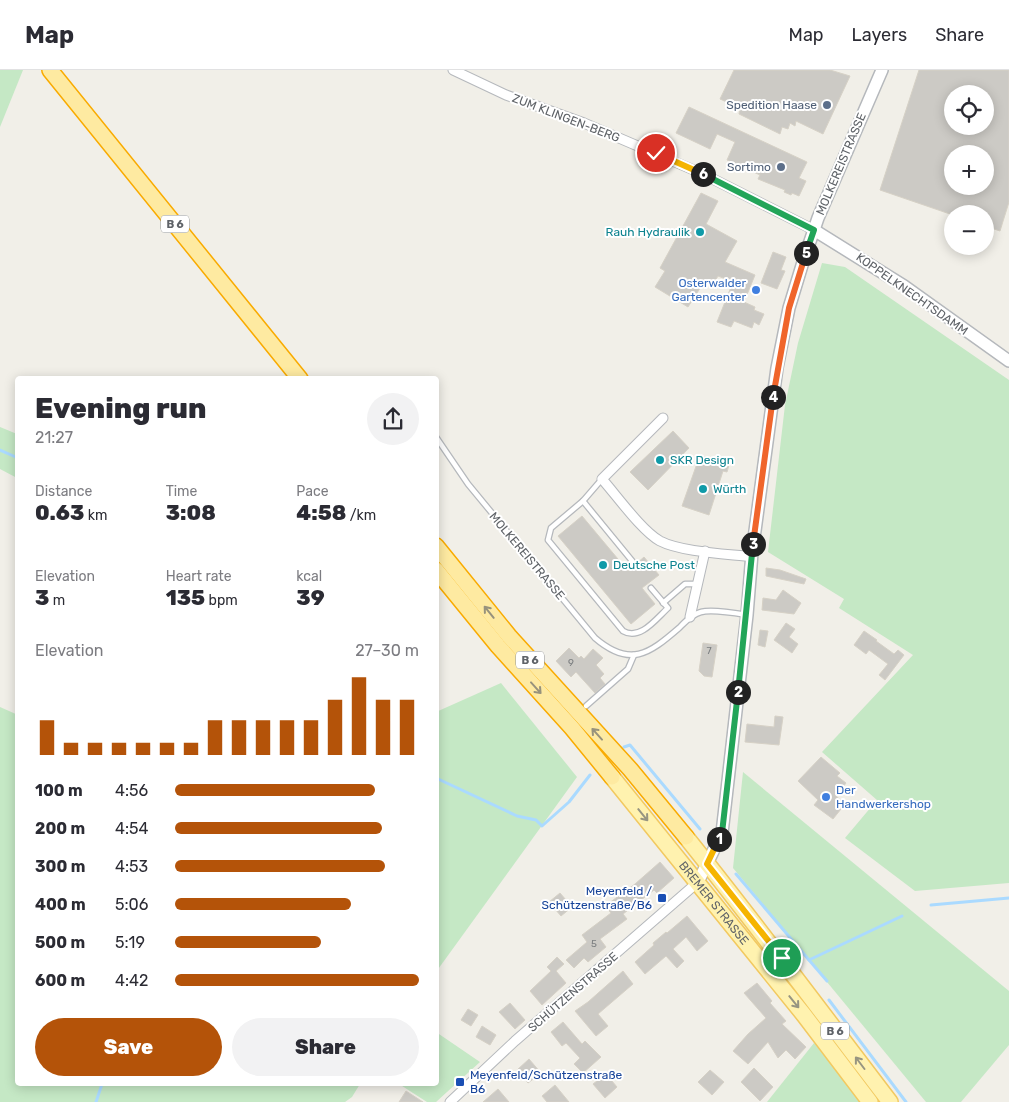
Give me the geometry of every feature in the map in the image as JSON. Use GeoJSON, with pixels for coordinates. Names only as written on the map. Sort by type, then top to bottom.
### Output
{"type":"FeatureCollection","features":[{"type":"Feature","properties":{"kind":"highway","name":"B 6"},"geometry":{"type":"LineString","coordinates":[[37,70],[285,376]]}},
{"type":"Feature","properties":{"kind":"highway","name":"B 6"},"geometry":{"type":"LineString","coordinates":[[50,70],[298,376]]}},
{"type":"Feature","properties":{"kind":"highway","name":"BREMER STRASSE"},"geometry":{"type":"LineString","coordinates":[[439,550],[509,636],[630,770],[686,838]]}},
{"type":"Feature","properties":{"kind":"highway","name":"B 6"},"geometry":{"type":"LineString","coordinates":[[439,574],[498,646],[572,728],[612,777]]}},
{"type":"Feature","properties":{"kind":"main road","name":"BREMER STRASSE"},"geometry":{"type":"LineString","coordinates":[[612,777],[821,1036],[870,1102]]}},
{"type":"Feature","properties":{"kind":"main road","name":"BREMER STRASSE"},"geometry":{"type":"LineString","coordinates":[[686,838],[782,958],[890,1102]]}},
{"type":"Feature","properties":{"kind":"street","name":"ZUM KLINGEN-BERG"},"geometry":{"type":"LineString","coordinates":[[453,70],[506,95],[584,123],[688,167],[814,230]]}},
{"type":"Feature","properties":{"kind":"street","name":"MOLKEREISTRASSE"},"geometry":{"type":"LineString","coordinates":[[698,882],[722,833],[752,557],[779,358],[789,308],[814,230],[882,70]]}},
{"type":"Feature","properties":{"kind":"street","name":"KOPPELKNECHTSDAMM"},"geometry":{"type":"LineString","coordinates":[[814,230],[893,278],[1009,361]]}},
{"type":"Feature","properties":{"kind":"street"},"geometry":{"type":"LineString","coordinates":[[663,418],[602,479],[655,537],[671,545],[752,557]]}},
{"type":"Feature","properties":{"kind":"street"},"geometry":{"type":"LineString","coordinates":[[690,617],[705,551]]}},
{"type":"Feature","properties":{"kind":"street","name":"SCHÜTZENSTRASSE"},"geometry":{"type":"LineString","coordinates":[[450,1102],[515,1041],[698,882]]}},
{"type":"Feature","properties":{"kind":"lane","name":"MOLKEREISTRASSE"},"geometry":{"type":"LineString","coordinates":[[439,441],[468,484],[595,638],[608,650],[620,654],[634,655]]}},
{"type":"Feature","properties":{"kind":"lane"},"geometry":{"type":"LineString","coordinates":[[602,479],[583,501],[551,528],[548,540],[623,631],[629,635],[638,634],[668,608],[652,588]]}},
{"type":"Feature","properties":{"kind":"lane"},"geometry":{"type":"LineString","coordinates":[[583,501],[633,562]]}},
{"type":"Feature","properties":{"kind":"lane"},"geometry":{"type":"LineString","coordinates":[[663,602],[685,584],[698,584]]}},
{"type":"Feature","properties":{"kind":"lane"},"geometry":{"type":"LineString","coordinates":[[586,706],[628,669],[634,655],[650,651],[690,617],[701,612],[725,612],[747,615]]}},
{"type":"Feature","properties":{"kind":"green space"},"geometry":{"type":"Polygon","coordinates":[[[0,70],[23,70],[0,127],[0,70]]]}},
{"type":"Feature","properties":{"kind":"green space"},"geometry":{"type":"Polygon","coordinates":[[[822,263],[845,267],[1009,380],[1009,883],[915,891],[845,838],[877,800],[822,752],[913,655],[839,608],[844,599],[768,552],[785,405],[798,343],[822,263]]]}},
{"type":"Feature","properties":{"kind":"green space"},"geometry":{"type":"Polygon","coordinates":[[[0,427],[15,433],[15,477],[0,469],[0,427]]]}},
{"type":"Feature","properties":{"kind":"green space"},"geometry":{"type":"Polygon","coordinates":[[[501,683],[577,777],[439,968],[439,711],[501,683]]]}},
{"type":"Feature","properties":{"kind":"green space"},"geometry":{"type":"Polygon","coordinates":[[[0,707],[15,714],[15,1086],[359,1086],[352,1097],[345,1102],[0,1102],[0,707]]]}},
{"type":"Feature","properties":{"kind":"green space"},"geometry":{"type":"Polygon","coordinates":[[[743,772],[1009,991],[1009,1045],[961,1102],[926,1102],[733,868],[743,772]]]}},
{"type":"Feature","properties":{"kind":"green space"},"geometry":{"type":"Polygon","coordinates":[[[439,1034],[480,1062],[436,1102],[427,1102],[402,1086],[439,1086],[439,1034]]]}},
{"type":"Feature","properties":{"kind":"green space"},"geometry":{"type":"Polygon","coordinates":[[[814,1043],[862,1102],[767,1102],[814,1043]]]}},
{"type":"Feature","properties":{"kind":"building"},"geometry":{"type":"Polygon","coordinates":[[[734,70],[830,70],[850,76],[823,134],[796,121],[795,126],[790,123],[788,129],[782,127],[780,134],[739,114],[740,108],[720,99],[734,70]]]}},
{"type":"Feature","properties":{"kind":"building"},"geometry":{"type":"Polygon","coordinates":[[[919,70],[1009,70],[1009,202],[1000,231],[994,229],[994,205],[944,205],[944,212],[880,190],[919,70]]]}},
{"type":"Feature","properties":{"kind":"building"},"geometry":{"type":"Polygon","coordinates":[[[689,107],[807,162],[799,178],[806,181],[799,196],[792,193],[791,195],[784,192],[785,190],[758,179],[760,175],[740,166],[739,170],[732,167],[734,163],[727,160],[735,142],[717,134],[710,149],[676,133],[689,107]]]}},
{"type":"Feature","properties":{"kind":"building"},"geometry":{"type":"Polygon","coordinates":[[[701,193],[718,201],[706,224],[737,241],[725,262],[755,275],[744,302],[755,307],[754,310],[764,314],[759,325],[754,322],[752,328],[734,321],[731,327],[717,322],[733,282],[718,276],[712,286],[704,282],[688,307],[655,287],[665,271],[660,268],[701,193]]]}},
{"type":"Feature","properties":{"kind":"building"},"geometry":{"type":"Polygon","coordinates":[[[773,252],[786,257],[781,270],[785,271],[777,289],[761,283],[773,252]]]}},
{"type":"Feature","properties":{"kind":"building","name":"SKR Design"},"geometry":{"type":"Polygon","coordinates":[[[673,431],[689,448],[648,490],[630,472],[673,431]]]}},
{"type":"Feature","properties":{"kind":"building","name":"Würth"},"geometry":{"type":"Polygon","coordinates":[[[700,455],[729,465],[727,472],[723,471],[709,515],[682,506],[700,455]]]}},
{"type":"Feature","properties":{"kind":"building","name":"Deutsche Post"},"geometry":{"type":"Polygon","coordinates":[[[582,516],[628,571],[644,557],[659,575],[642,588],[655,604],[631,624],[558,536],[582,516]]]}},
{"type":"Feature","properties":{"kind":"building"},"geometry":{"type":"Polygon","coordinates":[[[766,568],[780,570],[806,579],[804,584],[766,576],[766,568]]]}},
{"type":"Feature","properties":{"kind":"building"},"geometry":{"type":"Polygon","coordinates":[[[783,590],[801,603],[794,614],[762,610],[763,598],[776,600],[783,590]]]}},
{"type":"Feature","properties":{"kind":"building"},"geometry":{"type":"Polygon","coordinates":[[[786,623],[795,629],[789,637],[798,644],[792,653],[774,640],[786,623]]]}},
{"type":"Feature","properties":{"kind":"building"},"geometry":{"type":"Polygon","coordinates":[[[760,630],[768,631],[765,647],[758,645],[760,630]]]}},
{"type":"Feature","properties":{"kind":"building"},"geometry":{"type":"Polygon","coordinates":[[[864,631],[894,654],[898,650],[904,655],[885,680],[879,675],[888,664],[869,650],[866,654],[854,645],[864,631]]]}},
{"type":"Feature","properties":{"kind":"building"},"geometry":{"type":"Polygon","coordinates":[[[703,643],[717,645],[712,677],[704,676],[699,671],[703,643]]]}},
{"type":"Feature","properties":{"kind":"building"},"geometry":{"type":"Polygon","coordinates":[[[569,648],[579,658],[581,656],[584,659],[593,649],[603,658],[596,665],[604,674],[600,678],[605,684],[595,693],[576,672],[571,677],[556,661],[569,648]]]}},
{"type":"Feature","properties":{"kind":"building"},"geometry":{"type":"Polygon","coordinates":[[[775,716],[783,717],[779,745],[745,742],[747,724],[774,727],[775,716]]]}},
{"type":"Feature","properties":{"kind":"building"},"geometry":{"type":"Polygon","coordinates":[[[821,757],[840,773],[837,776],[846,783],[836,796],[845,804],[833,819],[814,805],[818,800],[798,781],[821,757]]]}},
{"type":"Feature","properties":{"kind":"building"},"geometry":{"type":"Polygon","coordinates":[[[660,862],[674,878],[657,893],[654,890],[623,914],[627,919],[600,939],[606,947],[588,962],[584,958],[574,968],[566,960],[587,942],[582,935],[611,913],[605,906],[635,884],[660,862]]]}},
{"type":"Feature","properties":{"kind":"building"},"geometry":{"type":"Polygon","coordinates":[[[560,893],[572,907],[561,916],[549,902],[560,893]]]}},
{"type":"Feature","properties":{"kind":"building"},"geometry":{"type":"Polygon","coordinates":[[[687,916],[708,941],[697,951],[686,937],[673,949],[684,961],[677,968],[666,956],[645,974],[635,962],[654,945],[653,943],[687,916]]]}},
{"type":"Feature","properties":{"kind":"building"},"geometry":{"type":"Polygon","coordinates":[[[557,957],[564,964],[556,971],[566,983],[542,1005],[530,991],[551,971],[547,967],[557,957]]]}},
{"type":"Feature","properties":{"kind":"building"},"geometry":{"type":"Polygon","coordinates":[[[623,971],[633,984],[598,1014],[608,1026],[596,1036],[575,1011],[623,971]]]}},
{"type":"Feature","properties":{"kind":"building"},"geometry":{"type":"Polygon","coordinates":[[[757,983],[772,1001],[770,1003],[786,1021],[782,1024],[806,1047],[795,1059],[786,1050],[778,1058],[768,1042],[748,1064],[733,1051],[766,1018],[744,993],[757,983]]]}},
{"type":"Feature","properties":{"kind":"building"},"geometry":{"type":"Polygon","coordinates":[[[510,1003],[525,1020],[515,1029],[499,1012],[510,1003]]]}},
{"type":"Feature","properties":{"kind":"building"},"geometry":{"type":"Polygon","coordinates":[[[468,1009],[478,1015],[471,1026],[461,1020],[468,1009]]]}},
{"type":"Feature","properties":{"kind":"building"},"geometry":{"type":"Polygon","coordinates":[[[563,1022],[582,1044],[585,1041],[601,1057],[583,1073],[574,1064],[580,1058],[566,1043],[562,1046],[551,1032],[563,1022]]]}},
{"type":"Feature","properties":{"kind":"building"},"geometry":{"type":"Polygon","coordinates":[[[482,1026],[496,1035],[490,1045],[476,1037],[482,1026]]]}},
{"type":"Feature","properties":{"kind":"building"},"geometry":{"type":"Polygon","coordinates":[[[529,1059],[541,1073],[528,1083],[517,1070],[529,1059]]]}},
{"type":"Feature","properties":{"kind":"building"},"geometry":{"type":"Polygon","coordinates":[[[754,1068],[773,1087],[760,1101],[741,1082],[754,1068]]]}},
{"type":"Feature","properties":{"kind":"building"},"geometry":{"type":"Polygon","coordinates":[[[710,1070],[724,1082],[712,1095],[698,1082],[710,1070]]]}},
{"type":"Feature","properties":{"kind":"building"},"geometry":{"type":"Polygon","coordinates":[[[606,1074],[617,1087],[605,1098],[593,1084],[606,1074]]]}},
{"type":"Feature","properties":{"kind":"building"},"geometry":{"type":"Polygon","coordinates":[[[555,1085],[569,1102],[547,1102],[542,1096],[555,1085]]]}},
{"type":"Feature","properties":{"kind":"building"},"geometry":{"type":"Polygon","coordinates":[[[498,1089],[509,1102],[483,1102],[498,1089]]]}},
{"type":"Feature","properties":{"kind":"building"},"geometry":{"type":"Polygon","coordinates":[[[406,1091],[423,1102],[399,1102],[406,1091]]]}},
{"type":"Feature","properties":{"kind":"waterway"},"geometry":{"type":"LineString","coordinates":[[0,450],[15,457]]}},
{"type":"Feature","properties":{"kind":"waterway"},"geometry":{"type":"LineString","coordinates":[[624,747],[630,745],[700,829]]}},
{"type":"Feature","properties":{"kind":"waterway"},"geometry":{"type":"LineString","coordinates":[[439,779],[517,816],[536,820],[542,826],[569,802],[590,775]]}},
{"type":"Feature","properties":{"kind":"waterway"},"geometry":{"type":"LineString","coordinates":[[736,874],[809,960],[902,916]]}},
{"type":"Feature","properties":{"kind":"waterway"},"geometry":{"type":"LineString","coordinates":[[931,905],[1009,898]]}},
{"type":"Feature","properties":{"kind":"waterway"},"geometry":{"type":"LineString","coordinates":[[809,960],[827,981]]}},
{"type":"Feature","properties":{"kind":"waterway"},"geometry":{"type":"LineString","coordinates":[[829,1000],[906,1102]]}},
{"type":"Feature","properties":{"kind":"waterway"},"geometry":{"type":"LineString","coordinates":[[96,1102],[101,1086]]}},
{"type":"Feature","properties":{"kind":"place","name":"Spedition Haase"},"geometry":{"type":"Point","coordinates":[827,105]}},
{"type":"Feature","properties":{"kind":"place","name":"Sortimo"},"geometry":{"type":"Point","coordinates":[781,167]}},
{"type":"Feature","properties":{"kind":"place","name":"Rauh Hydraulik"},"geometry":{"type":"Point","coordinates":[700,232]}},
{"type":"Feature","properties":{"kind":"place","name":"Osterwalder Gartencenter"},"geometry":{"type":"Point","coordinates":[756,290]}},
{"type":"Feature","properties":{"kind":"place","name":"SKR Design"},"geometry":{"type":"Point","coordinates":[660,460]}},
{"type":"Feature","properties":{"kind":"place","name":"Würth"},"geometry":{"type":"Point","coordinates":[703,489]}},
{"type":"Feature","properties":{"kind":"place","name":"Deutsche Post"},"geometry":{"type":"Point","coordinates":[603,565]}},
{"type":"Feature","properties":{"kind":"place","name":"Der Handwerkershop"},"geometry":{"type":"Point","coordinates":[826,797]}},
{"type":"Feature","properties":{"kind":"place","name":"Meyenfeld / Schützenstraße/B6"},"geometry":{"type":"Point","coordinates":[662,898]}},
{"type":"Feature","properties":{"kind":"place","name":"Meyenfeld/Schützenstraße B6"},"geometry":{"type":"Point","coordinates":[460,1082]}},
{"type":"Feature","properties":{"kind":"route"},"geometry":{"type":"LineString","coordinates":[[656,153],[704,174],[814,230],[789,308],[777,368],[752,553],[747,615],[722,833],[707,864],[782,958]]}}]}
